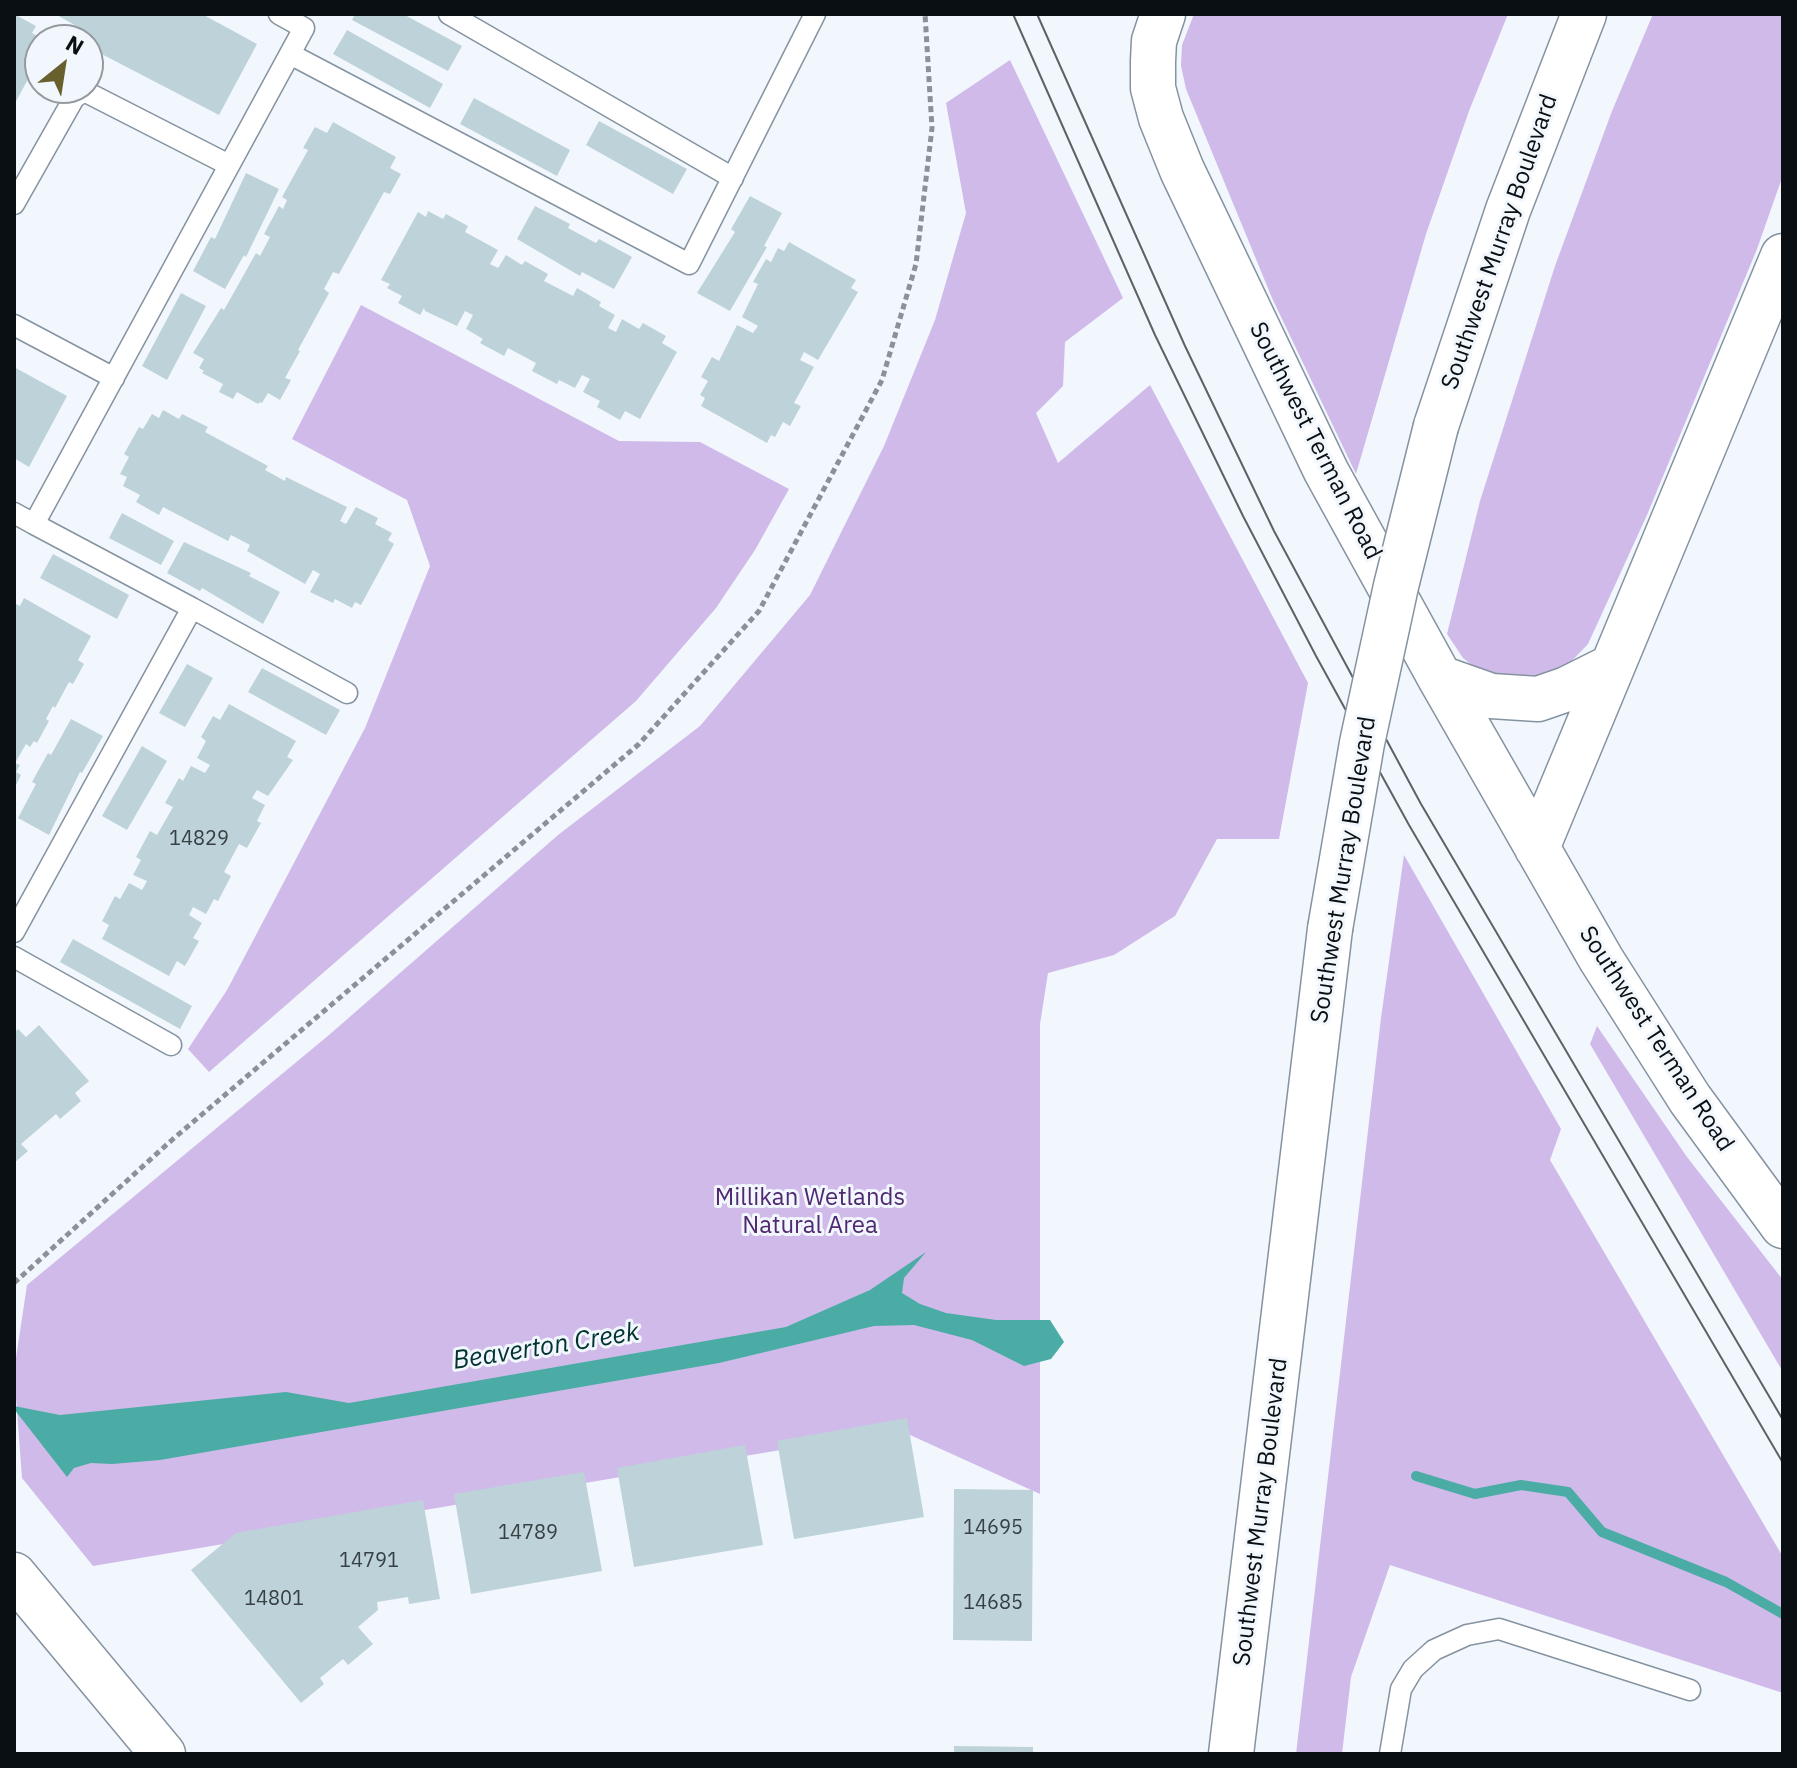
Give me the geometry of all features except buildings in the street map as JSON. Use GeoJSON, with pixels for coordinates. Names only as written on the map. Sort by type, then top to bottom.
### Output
{"type":"FeatureCollection","features":[{"type":"Feature","properties":{"kind":"street","name":"Southwest Terman Road"},"geometry":{"type":"LineString","coordinates":[[1163,14],[1154,41],[1153,88],[1161,118],[1182,170],[1326,471],[1601,959],[1690,1099],[1783,1226]]}},
{"type":"Feature","properties":{"kind":"street","name":"Southwest Murray Boulevard"},"geometry":{"type":"LineString","coordinates":[[1231,1754],[1330,929],[1362,743],[1396,586],[1436,426],[1508,210],[1584,14]]}},
{"type":"Feature","properties":{"kind":"street"},"geometry":{"type":"LineString","coordinates":[[1537,848],[1783,256]]}},
{"type":"Feature","properties":{"kind":"street"},"geometry":{"type":"LineString","coordinates":[[1440,678],[1491,696],[1538,699],[1567,689],[1611,667]]}},
{"type":"Feature","properties":{"kind":"street"},"geometry":{"type":"LineString","coordinates":[[14,1575],[163,1754]]}},
{"type":"Feature","properties":{"kind":"lane"},"geometry":{"type":"LineString","coordinates":[[34,524],[308,21],[279,14]]}},
{"type":"Feature","properties":{"kind":"lane"},"geometry":{"type":"LineString","coordinates":[[449,14],[733,178]]}},
{"type":"Feature","properties":{"kind":"lane"},"geometry":{"type":"LineString","coordinates":[[290,54],[689,264],[815,14]]}},
{"type":"Feature","properties":{"kind":"lane"},"geometry":{"type":"LineString","coordinates":[[14,204],[74,98],[81,93],[88,93],[229,165]]}},
{"type":"Feature","properties":{"kind":"lane"},"geometry":{"type":"LineString","coordinates":[[14,325],[114,378]]}},
{"type":"Feature","properties":{"kind":"lane"},"geometry":{"type":"LineString","coordinates":[[14,513],[347,693]]}},
{"type":"Feature","properties":{"kind":"lane"},"geometry":{"type":"LineString","coordinates":[[14,932],[192,608]]}},
{"type":"Feature","properties":{"kind":"lane"},"geometry":{"type":"LineString","coordinates":[[14,957],[171,1045]]}},
{"type":"Feature","properties":{"kind":"lane"},"geometry":{"type":"LineString","coordinates":[[1390,1754],[1401,1689],[1413,1669],[1434,1650],[1467,1635],[1499,1629],[1690,1690]]}},
{"type":"Feature","properties":{"kind":"path"},"geometry":{"type":"LineString","coordinates":[[14,1283],[173,1139],[639,744],[759,611],[882,380],[916,264],[932,128],[925,14]]}},
{"type":"Feature","properties":{"kind":"green space"},"geometry":{"type":"Polygon","coordinates":[[[1194,14],[1508,14],[1469,111],[1426,234],[1356,474],[1272,298],[1186,89],[1181,66],[1182,45],[1194,14]]]}},
{"type":"Feature","properties":{"kind":"green space"},"geometry":{"type":"Polygon","coordinates":[[[1653,14],[1783,14],[1783,175],[1757,249],[1647,515],[1588,644],[1563,670],[1528,681],[1479,671],[1463,658],[1447,634],[1480,501],[1555,266],[1612,111],[1653,14]]]}},
{"type":"Feature","properties":{"kind":"green space","name":"Millikan Wetlands Natural Area"},"geometry":{"type":"Polygon","coordinates":[[[1010,60],[1123,298],[1065,342],[1063,386],[1036,413],[1058,463],[1150,385],[1308,683],[1279,839],[1217,839],[1175,916],[1114,955],[1048,973],[1040,1024],[1040,1494],[899,1430],[93,1566],[22,1478],[14,1371],[27,1285],[329,1035],[558,835],[700,726],[810,595],[884,446],[935,320],[966,213],[946,103],[1010,60]]]}},
{"type":"Feature","properties":{"kind":"green space"},"geometry":{"type":"Polygon","coordinates":[[[361,305],[619,441],[700,442],[789,489],[755,550],[716,608],[636,701],[209,1072],[188,1049],[227,990],[365,728],[430,566],[407,500],[292,439],[361,305]]]}},
{"type":"Feature","properties":{"kind":"green space"},"geometry":{"type":"Polygon","coordinates":[[[1404,855],[1561,1129],[1550,1160],[1783,1557],[1783,1693],[1390,1565],[1351,1677],[1342,1754],[1296,1754],[1381,1018],[1404,855]]]}},
{"type":"Feature","properties":{"kind":"green space"},"geometry":{"type":"Polygon","coordinates":[[[1597,1026],[1687,1157],[1783,1280],[1783,1372],[1590,1044],[1597,1026]]]}},
{"type":"Feature","properties":{"kind":"shaded area"},"geometry":{"type":"Polygon","coordinates":[[[926,1252],[904,1278],[902,1293],[920,1304],[946,1313],[996,1320],[1050,1320],[1064,1342],[1051,1359],[1024,1366],[972,1340],[914,1325],[874,1326],[719,1363],[160,1460],[91,1463],[74,1468],[67,1477],[14,1409],[14,1406],[60,1415],[286,1392],[349,1403],[786,1327],[870,1290],[926,1252]]]}},
{"type":"Feature","properties":{"kind":"waterway","name":"Beaverton Creek"},"geometry":{"type":"LineString","coordinates":[[1416,1476],[1475,1494],[1521,1485],[1568,1492],[1602,1532],[1726,1582],[1783,1614]]}},
{"type":"Feature","properties":{"kind":"tram line"},"geometry":{"type":"LineString","coordinates":[[1013,14],[1155,335],[1243,516],[1316,656],[1409,825],[1783,1463]]}},
{"type":"Feature","properties":{"kind":"tram line"},"geometry":{"type":"LineString","coordinates":[[1037,14],[1185,346],[1274,531],[1421,804],[1783,1420]]}}]}
